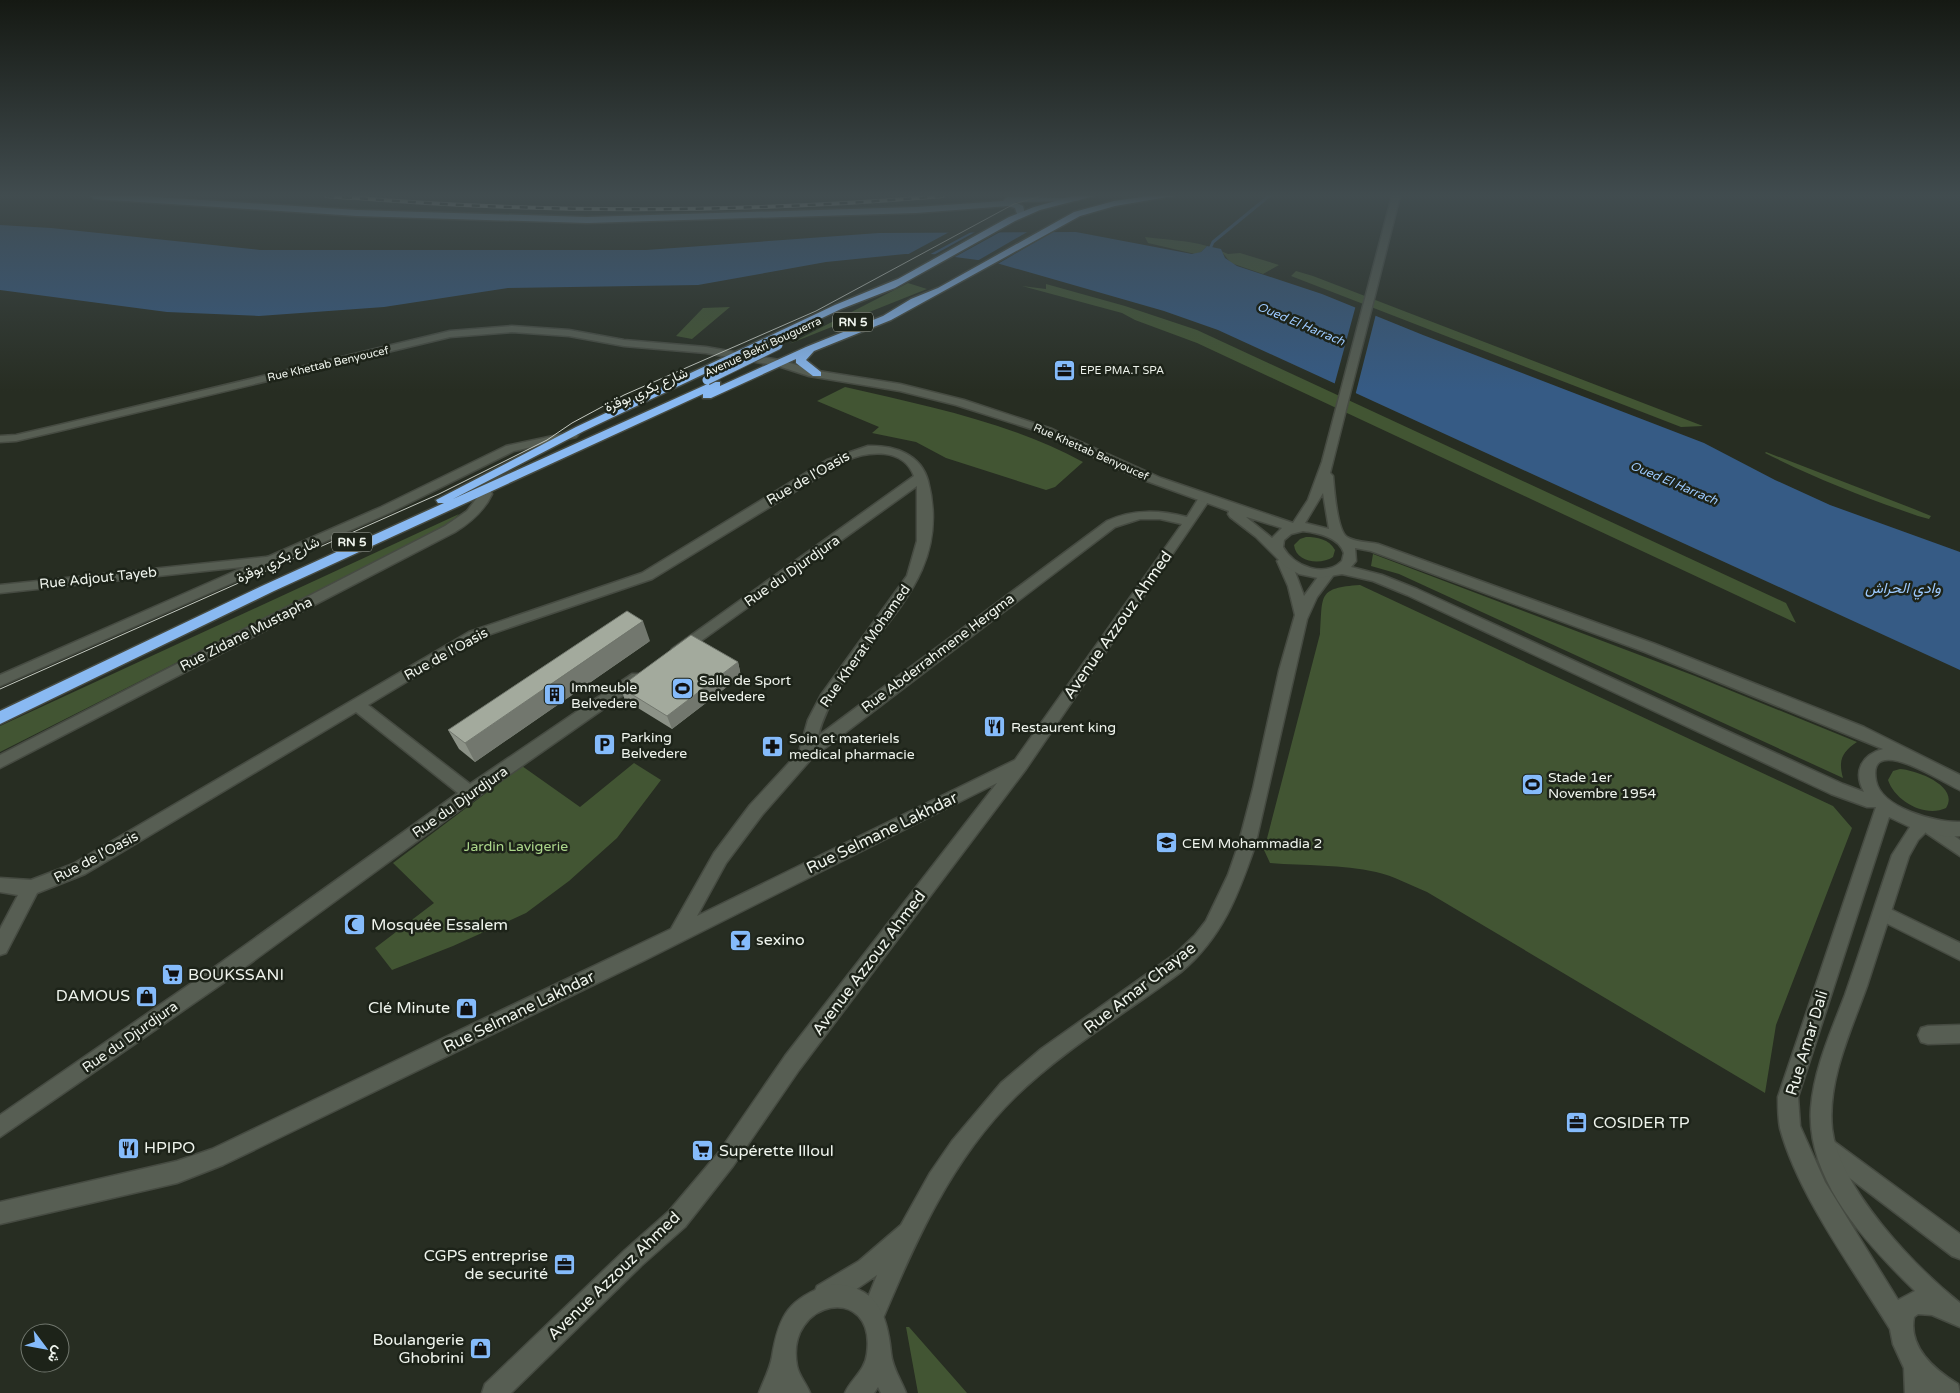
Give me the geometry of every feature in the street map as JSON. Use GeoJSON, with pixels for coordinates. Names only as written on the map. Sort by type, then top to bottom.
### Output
{"type":"FeatureCollection","features":[{"type":"Feature","properties":{"kind":"highway","name":"Avenue Bekri Bouguerra"},"geometry":{"type":"LineString","coordinates":[[446,502],[485,493],[507,480],[782,348],[937,261]]}},
{"type":"Feature","properties":{"kind":"highway","name":"Avenue Bekri Bouguerra"},"geometry":{"type":"LineString","coordinates":[[782,348],[922,298],[941,290],[992,261]]}},
{"type":"Feature","properties":{"kind":"highway"},"geometry":{"type":"LineString","coordinates":[[446,502],[517,459],[723,361],[739,356],[812,320],[901,281]]}},
{"type":"Feature","properties":{"kind":"highway"},"geometry":{"type":"LineString","coordinates":[[507,480],[523,478],[561,464],[767,368],[887,318],[922,298]]}},
{"type":"Feature","properties":{"kind":"highway"},"geometry":{"type":"LineString","coordinates":[[810,349],[800,361],[817,374]]}},
{"type":"Feature","properties":{"kind":"highway"},"geometry":{"type":"LineString","coordinates":[[739,356],[742,362],[767,368]]}},
{"type":"Feature","properties":{"kind":"highway","name":"شارع بكري بوقرة"},"geometry":{"type":"LineString","coordinates":[[0,709],[446,502],[711,382]]}},
{"type":"Feature","properties":{"kind":"highway","name":"شارع بكري بوقرة"},"geometry":{"type":"LineString","coordinates":[[0,718],[446,502]]}},
{"type":"Feature","properties":{"kind":"street"},"geometry":{"type":"LineString","coordinates":[[1379,261],[1328,462],[1314,500],[1295,528],[1278,537],[1280,556],[1304,571],[1335,571],[1377,578],[1412,592],[1837,789],[1867,800],[1883,803]]}},
{"type":"Feature","properties":{"kind":"street","name":"Rue Khettab Benyoucef"},"geometry":{"type":"LineString","coordinates":[[0,439],[16,438],[468,332],[538,329],[624,343],[695,348],[779,363],[817,374]]}},
{"type":"Feature","properties":{"kind":"street","name":"Rue Khettab Benyoucef"},"geometry":{"type":"LineString","coordinates":[[660,346],[676,352],[723,361],[817,374],[915,393],[991,412],[1049,432],[1137,473],[1210,501],[1295,528],[1318,528],[1341,539],[1365,544],[1650,648],[1859,731],[1886,743],[1910,758]]}},
{"type":"Feature","properties":{"kind":"street"},"geometry":{"type":"LineString","coordinates":[[0,681],[276,560],[400,503],[510,448],[572,434]]}},
{"type":"Feature","properties":{"kind":"street","name":"Rue de l'Oasis"},"geometry":{"type":"LineString","coordinates":[[0,884],[12,888],[30,889],[79,869],[111,852],[474,635],[647,576],[831,463],[858,450],[878,450],[903,456],[914,464],[920,478]]}},
{"type":"Feature","properties":{"kind":"street"},"geometry":{"type":"LineString","coordinates":[[1328,462],[1328,492],[1341,539],[1350,556],[1349,561],[1335,571]]}},
{"type":"Feature","properties":{"kind":"street","name":"Rue du Djurdjura"},"geometry":{"type":"LineString","coordinates":[[669,656],[801,565],[920,478]]}},
{"type":"Feature","properties":{"kind":"street","name":"Rue Kherat Mohamed"},"geometry":{"type":"LineString","coordinates":[[806,754],[818,712],[866,641],[909,586],[917,569],[925,536],[926,513],[920,478]]}},
{"type":"Feature","properties":{"kind":"street","name":"Rue Zidane Mustapha"},"geometry":{"type":"LineString","coordinates":[[0,762],[420,546],[459,524],[474,511],[485,493]]}},
{"type":"Feature","properties":{"kind":"street","name":"Rue Khettab Benyoucef"},"geometry":{"type":"LineString","coordinates":[[1210,501],[1251,525],[1280,556]]}},
{"type":"Feature","properties":{"kind":"street","name":"Avenue Azzouz Ahmed"},"geometry":{"type":"LineString","coordinates":[[494,1393],[676,1218],[726,1159],[792,1063],[1020,765],[1190,522],[1210,501]]}},
{"type":"Feature","properties":{"kind":"street","name":"Rue Abderrahmene Hergma"},"geometry":{"type":"LineString","coordinates":[[678,933],[720,858],[756,810],[806,754],[1111,524],[1130,517],[1156,514],[1190,522]]}},
{"type":"Feature","properties":{"kind":"street","name":"Rue Amar Chayae"},"geometry":{"type":"LineString","coordinates":[[1280,556],[1295,586],[1300,612]]}},
{"type":"Feature","properties":{"kind":"street","name":"Rue Adjout Tayeb"},"geometry":{"type":"LineString","coordinates":[[0,589],[276,560]]}},
{"type":"Feature","properties":{"kind":"street"},"geometry":{"type":"LineString","coordinates":[[197,567],[211,571],[214,581],[218,585]]}},
{"type":"Feature","properties":{"kind":"street","name":"Rue Amar Chayae"},"geometry":{"type":"LineString","coordinates":[[872,1315],[913,1224],[970,1133],[990,1107],[1033,1067],[1177,963],[1207,934],[1233,883],[1249,841],[1261,792],[1272,725],[1300,612],[1313,591],[1335,571]]}},
{"type":"Feature","properties":{"kind":"street","name":"Rue du Djurdjura"},"geometry":{"type":"LineString","coordinates":[[0,1127],[219,975],[470,793],[646,672]]}},
{"type":"Feature","properties":{"kind":"street"},"geometry":{"type":"LineString","coordinates":[[358,705],[470,793]]}},
{"type":"Feature","properties":{"kind":"street"},"geometry":{"type":"LineString","coordinates":[[1960,772],[1935,767],[1910,758],[1887,756],[1871,762],[1867,768],[1868,784],[1883,803],[1896,813],[1939,828],[1960,838]]}},
{"type":"Feature","properties":{"kind":"street","name":"Rue Selmane Lakhdar"},"geometry":{"type":"LineString","coordinates":[[0,1213],[177,1172],[216,1158],[1020,765]]}},
{"type":"Feature","properties":{"kind":"street"},"geometry":{"type":"LineString","coordinates":[[1935,767],[1960,784]]}},
{"type":"Feature","properties":{"kind":"street","name":"Rue Amar Dali"},"geometry":{"type":"LineString","coordinates":[[1883,803],[1788,1097],[1790,1126],[1813,1183],[1899,1323],[1900,1336],[1916,1366]]}},
{"type":"Feature","properties":{"kind":"street"},"geometry":{"type":"LineString","coordinates":[[1939,828],[1960,849]]}},
{"type":"Feature","properties":{"kind":"street","name":"Rue Amar Dali"},"geometry":{"type":"LineString","coordinates":[[1939,828],[1903,849],[1824,1090],[1821,1117],[1825,1147],[1835,1172],[1882,1242],[1954,1312]]}},
{"type":"Feature","properties":{"kind":"street"},"geometry":{"type":"LineString","coordinates":[[0,947],[30,889]]}},
{"type":"Feature","properties":{"kind":"street"},"geometry":{"type":"LineString","coordinates":[[1882,913],[1960,952]]}},
{"type":"Feature","properties":{"kind":"street"},"geometry":{"type":"LineString","coordinates":[[1928,1035],[1960,1034]]}},
{"type":"Feature","properties":{"kind":"street"},"geometry":{"type":"LineString","coordinates":[[1825,1147],[1960,1248]]}},
{"type":"Feature","properties":{"kind":"street","name":"Rue Amar Chayae"},"geometry":{"type":"LineString","coordinates":[[783,1360],[784,1341],[791,1323],[802,1309],[816,1299],[850,1282],[879,1261],[913,1224]]}},
{"type":"Feature","properties":{"kind":"street"},"geometry":{"type":"LineString","coordinates":[[816,1299],[832,1294],[848,1296],[862,1303],[872,1315],[878,1329],[880,1356],[884,1373],[894,1393]]}},
{"type":"Feature","properties":{"kind":"street"},"geometry":{"type":"LineString","coordinates":[[1899,1323],[1902,1312],[1909,1304],[1920,1302],[1934,1303],[1954,1312]]}},
{"type":"Feature","properties":{"kind":"street"},"geometry":{"type":"LineString","coordinates":[[857,1393],[872,1375],[880,1356]]}},
{"type":"Feature","properties":{"kind":"street"},"geometry":{"type":"LineString","coordinates":[[771,1393],[783,1360]]}},
{"type":"Feature","properties":{"kind":"street"},"geometry":{"type":"LineString","coordinates":[[783,1360],[786,1376],[798,1393]]}},
{"type":"Feature","properties":{"kind":"street"},"geometry":{"type":"LineString","coordinates":[[1916,1366],[1917,1393]]}},
{"type":"Feature","properties":{"kind":"street"},"geometry":{"type":"LineString","coordinates":[[1916,1366],[1930,1380],[1949,1393]]}},
{"type":"Feature","properties":{"kind":"green space"},"geometry":{"type":"Polygon","coordinates":[[[1229,261],[1266,261],[1279,265],[1263,274],[1229,261]]]}},
{"type":"Feature","properties":{"kind":"green space"},"geometry":{"type":"Polygon","coordinates":[[[1296,271],[1703,426],[1681,427],[1291,276],[1296,271]]]}},
{"type":"Feature","properties":{"kind":"green space"},"geometry":{"type":"Polygon","coordinates":[[[908,283],[927,289],[789,344],[908,283]]]}},
{"type":"Feature","properties":{"kind":"green space"},"geometry":{"type":"Polygon","coordinates":[[[1046,284],[1125,306],[1197,330],[1786,603],[1796,623],[1197,343],[1135,320],[1122,313],[1022,286],[1046,289],[1046,284]]]}},
{"type":"Feature","properties":{"kind":"green space"},"geometry":{"type":"Polygon","coordinates":[[[730,307],[692,339],[676,336],[703,308],[730,307]]]}},
{"type":"Feature","properties":{"kind":"green space"},"geometry":{"type":"Polygon","coordinates":[[[845,387],[937,409],[997,426],[1055,448],[1083,462],[1055,487],[1046,490],[946,458],[916,442],[872,433],[879,427],[817,401],[845,387]]]}},
{"type":"Feature","properties":{"kind":"green space"},"geometry":{"type":"Polygon","coordinates":[[[1766,452],[1931,516],[1929,519],[1918,516],[1860,495],[1803,471],[1766,452]]]}},
{"type":"Feature","properties":{"kind":"green space"},"geometry":{"type":"Polygon","coordinates":[[[459,514],[447,526],[0,752],[0,726],[459,514]]]}},
{"type":"Feature","properties":{"kind":"green space"},"geometry":{"type":"Polygon","coordinates":[[[1306,537],[1318,538],[1329,543],[1335,550],[1333,557],[1328,560],[1310,561],[1299,556],[1294,545],[1300,539],[1306,537]]]}},
{"type":"Feature","properties":{"kind":"green space"},"geometry":{"type":"Polygon","coordinates":[[[1373,554],[1695,676],[1857,742],[1842,757],[1843,778],[1399,574],[1371,566],[1373,554]]]}},
{"type":"Feature","properties":{"kind":"green space"},"geometry":{"type":"Polygon","coordinates":[[[1360,585],[1833,806],[1852,828],[1776,1025],[1765,1093],[1427,892],[1389,876],[1363,869],[1270,863],[1264,850],[1320,634],[1323,602],[1325,596],[1336,588],[1360,585]]]}},
{"type":"Feature","properties":{"kind":"green space","name":"Jardin Lavigerie"},"geometry":{"type":"Polygon","coordinates":[[[634,763],[661,780],[617,838],[569,881],[526,913],[453,946],[392,970],[375,948],[434,903],[393,863],[522,766],[580,807],[634,763]]]}},
{"type":"Feature","properties":{"kind":"green space"},"geometry":{"type":"Polygon","coordinates":[[[1900,769],[1916,772],[1942,786],[1949,800],[1946,808],[1938,811],[1929,811],[1912,806],[1904,801],[1897,795],[1888,780],[1893,771],[1900,769]]]}},
{"type":"Feature","properties":{"kind":"green space"},"geometry":{"type":"Polygon","coordinates":[[[906,1327],[909,1327],[967,1393],[918,1393],[906,1327]]]}},
{"type":"Feature","properties":{"kind":"water","name":"وادي الحراش"},"geometry":{"type":"Polygon","coordinates":[[[0,261],[836,261],[698,285],[508,288],[384,307],[259,316],[167,312],[0,290],[0,261]]]}},
{"type":"Feature","properties":{"kind":"water","name":"وادي الحراش"},"geometry":{"type":"Polygon","coordinates":[[[985,261],[1230,261],[1237,266],[1322,294],[1704,443],[1775,480],[1830,505],[1960,552],[1960,670],[1218,330],[1164,311],[985,261]]]}},
{"type":"Feature","properties":{"kind":"pier"},"geometry":{"type":"Polygon","coordinates":[[[977,261],[1003,261],[996,265],[977,261]]]}},
{"type":"Feature","properties":{"kind":"pier"},"geometry":{"type":"Polygon","coordinates":[[[1356,305],[1376,314],[1355,396],[1334,386],[1356,305]]]}},
{"type":"Feature","properties":{"kind":"building"},"geometry":{"type":"Polygon","coordinates":[[[627,611],[643,621],[465,743],[448,730],[627,611]]]}},
{"type":"Feature","properties":{"kind":"building","name":"Salle de Sport Belvedere"},"geometry":{"type":"Polygon","coordinates":[[[691,635],[738,662],[667,716],[620,687],[691,635]]]}},
{"type":"Feature","properties":{"kind":"tram line"},"geometry":{"type":"LineString","coordinates":[[0,689],[439,494],[547,440],[572,423],[624,395],[816,311],[909,261]]}},
{"type":"Feature","properties":{"kind":"place","name":"EPE PMA.T SPA"},"geometry":{"type":"Point","coordinates":[1064,370]}},
{"type":"Feature","properties":{"kind":"place","name":"Salle de Sport Belvedere"},"geometry":{"type":"Point","coordinates":[683,688]}},
{"type":"Feature","properties":{"kind":"place","name":"Immeuble Belvedere"},"geometry":{"type":"Point","coordinates":[555,695]}},
{"type":"Feature","properties":{"kind":"place","name":"Restaurent king"},"geometry":{"type":"Point","coordinates":[995,727]}},
{"type":"Feature","properties":{"kind":"place","name":"Parking Belvedere"},"geometry":{"type":"Point","coordinates":[605,745]}},
{"type":"Feature","properties":{"kind":"place","name":"Soin et materiels medical pharmacie"},"geometry":{"type":"Point","coordinates":[773,746]}},
{"type":"Feature","properties":{"kind":"place","name":"Stade 1er Novembre 1954"},"geometry":{"type":"Point","coordinates":[1532,785]}},
{"type":"Feature","properties":{"kind":"place","name":"CEM Mohammadia 2"},"geometry":{"type":"Point","coordinates":[1166,843]}},
{"type":"Feature","properties":{"kind":"place","name":"Mosquée Essalem"},"geometry":{"type":"Point","coordinates":[355,925]}},
{"type":"Feature","properties":{"kind":"place","name":"sexino"},"geometry":{"type":"Point","coordinates":[740,940]}},
{"type":"Feature","properties":{"kind":"place","name":"BOUKSSANI"},"geometry":{"type":"Point","coordinates":[172,975]}},
{"type":"Feature","properties":{"kind":"place","name":"DAMOUS"},"geometry":{"type":"Point","coordinates":[146,996]}},
{"type":"Feature","properties":{"kind":"place","name":"Clé Minute"},"geometry":{"type":"Point","coordinates":[466,1008]}},
{"type":"Feature","properties":{"kind":"place","name":"COSIDER TP"},"geometry":{"type":"Point","coordinates":[1577,1123]}},
{"type":"Feature","properties":{"kind":"place","name":"HPIPO"},"geometry":{"type":"Point","coordinates":[128,1148]}},
{"type":"Feature","properties":{"kind":"place","name":"Supérette Illoul"},"geometry":{"type":"Point","coordinates":[703,1151]}},
{"type":"Feature","properties":{"kind":"place","name":"CGPS entreprise de securité"},"geometry":{"type":"Point","coordinates":[564,1265]}},
{"type":"Feature","properties":{"kind":"place","name":"Boulangerie Ghobrini"},"geometry":{"type":"Point","coordinates":[480,1349]}},
{"type":"Feature","properties":{"kind":"water label","name":"Oued El Harrach"},"geometry":{"type":"Point","coordinates":[1301,324]}},
{"type":"Feature","properties":{"kind":"water label","name":"Oued El Harrach"},"geometry":{"type":"Point","coordinates":[1674,483]}}]}
